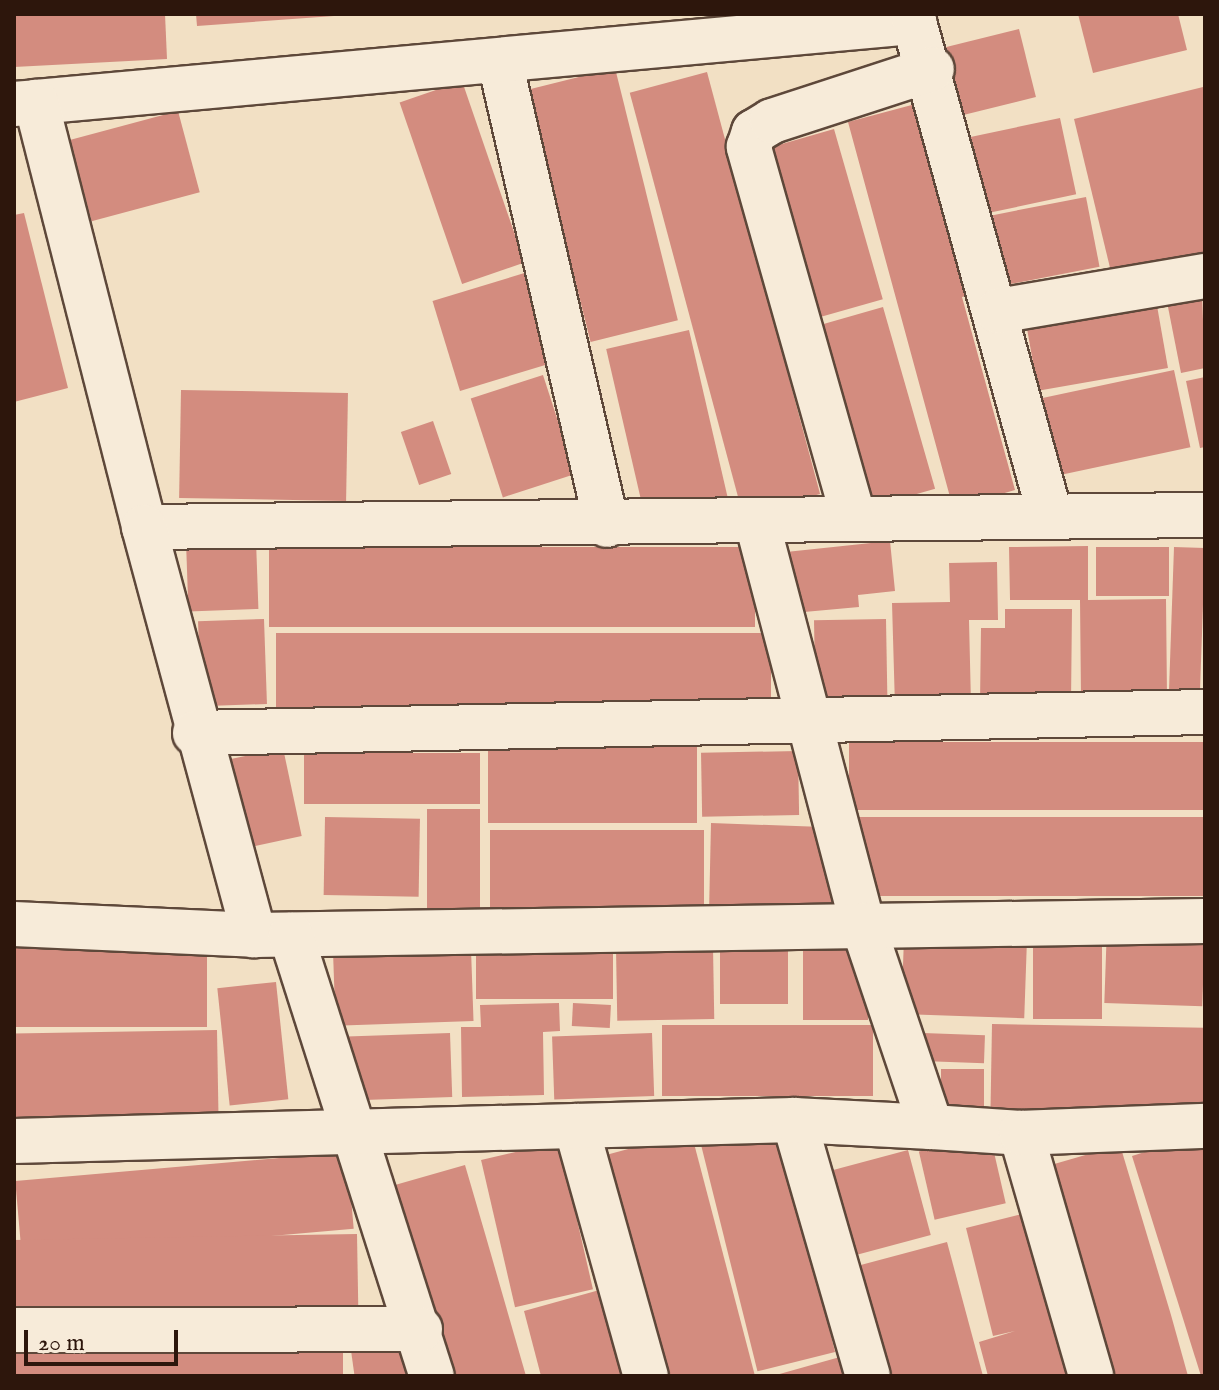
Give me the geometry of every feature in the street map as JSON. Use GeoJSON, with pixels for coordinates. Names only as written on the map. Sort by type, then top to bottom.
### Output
{"type":"FeatureCollection","features":[{"type":"Feature","properties":{"kind":"street"},"geometry":{"type":"LineString","coordinates":[[432,1376],[358,1135],[272,935],[195,733],[144,527],[25,103],[500,62],[930,18],[932,69],[1050,515]]}},
{"type":"Feature","properties":{"kind":"street"},"geometry":{"type":"LineString","coordinates":[[500,62],[607,525]]}},
{"type":"Feature","properties":{"kind":"street"},"geometry":{"type":"LineString","coordinates":[[854,519],[749,147],[772,121],[932,69]]}},
{"type":"Feature","properties":{"kind":"street"},"geometry":{"type":"LineString","coordinates":[[998,311],[1205,276]]}},
{"type":"Feature","properties":{"kind":"street"},"geometry":{"type":"LineString","coordinates":[[144,527],[607,525],[1050,515],[1205,515]]}},
{"type":"Feature","properties":{"kind":"street"},"geometry":{"type":"LineString","coordinates":[[757,522],[863,925],[931,1127]]}},
{"type":"Feature","properties":{"kind":"street"},"geometry":{"type":"LineString","coordinates":[[195,733],[810,724],[1205,712]]}},
{"type":"Feature","properties":{"kind":"street"},"geometry":{"type":"LineString","coordinates":[[14,924],[272,935],[1205,921]]}},
{"type":"Feature","properties":{"kind":"street"},"geometry":{"type":"LineString","coordinates":[[794,1120],[868,1376]]}},
{"type":"Feature","properties":{"kind":"street"},"geometry":{"type":"LineString","coordinates":[[14,1141],[358,1135],[794,1120],[1021,1133],[1205,1126]]}},
{"type":"Feature","properties":{"kind":"street"},"geometry":{"type":"LineString","coordinates":[[576,1126],[646,1376]]}},
{"type":"Feature","properties":{"kind":"street"},"geometry":{"type":"LineString","coordinates":[[1021,1133],[1091,1376]]}},
{"type":"Feature","properties":{"kind":"street"},"geometry":{"type":"LineString","coordinates":[[14,1330],[420,1329]]}},
{"type":"Feature","properties":{"kind":"building"},"geometry":{"type":"Polygon","coordinates":[[[14,14],[165,14],[167,59],[14,67],[14,14]]]}},
{"type":"Feature","properties":{"kind":"building"},"geometry":{"type":"Polygon","coordinates":[[[196,14],[334,14],[334,16],[197,26],[196,14]]]}},
{"type":"Feature","properties":{"kind":"building"},"geometry":{"type":"Polygon","coordinates":[[[1078,14],[1178,14],[1187,50],[1093,73],[1078,14]]]}},
{"type":"Feature","properties":{"kind":"building"},"geometry":{"type":"Polygon","coordinates":[[[1019,29],[1036,97],[959,116],[942,48],[1019,29]]]}},
{"type":"Feature","properties":{"kind":"building"},"geometry":{"type":"Polygon","coordinates":[[[615,68],[678,320],[591,342],[528,90],[615,68]]]}},
{"type":"Feature","properties":{"kind":"building"},"geometry":{"type":"Polygon","coordinates":[[[707,72],[820,494],[743,515],[630,93],[707,72]]]}},
{"type":"Feature","properties":{"kind":"building"},"geometry":{"type":"Polygon","coordinates":[[[462,81],[525,263],[462,284],[400,102],[462,81]]]}},
{"type":"Feature","properties":{"kind":"building"},"geometry":{"type":"Polygon","coordinates":[[[1203,87],[1205,252],[1112,276],[1074,119],[1203,87]]]}},
{"type":"Feature","properties":{"kind":"building"},"geometry":{"type":"Polygon","coordinates":[[[923,102],[974,294],[962,297],[1015,490],[953,508],[848,122],[923,102]]]}},
{"type":"Feature","properties":{"kind":"building"},"geometry":{"type":"Polygon","coordinates":[[[178,111],[200,192],[92,221],[70,140],[178,111]]]}},
{"type":"Feature","properties":{"kind":"building"},"geometry":{"type":"Polygon","coordinates":[[[1060,118],[1076,194],[978,215],[962,139],[1060,118]]]}},
{"type":"Feature","properties":{"kind":"building"},"geometry":{"type":"Polygon","coordinates":[[[834,129],[883,299],[820,317],[772,147],[834,129]]]}},
{"type":"Feature","properties":{"kind":"building"},"geometry":{"type":"Polygon","coordinates":[[[1086,197],[1100,267],[1006,285],[993,215],[1086,197]]]}},
{"type":"Feature","properties":{"kind":"building"},"geometry":{"type":"Polygon","coordinates":[[[24,213],[68,388],[14,402],[14,215],[24,213]]]}},
{"type":"Feature","properties":{"kind":"building"},"geometry":{"type":"Polygon","coordinates":[[[531,271],[558,361],[460,391],[433,301],[531,271]]]}},
{"type":"Feature","properties":{"kind":"building"},"geometry":{"type":"Polygon","coordinates":[[[1202,295],[1205,368],[1181,373],[1167,302],[1202,295]]]}},
{"type":"Feature","properties":{"kind":"building"},"geometry":{"type":"Polygon","coordinates":[[[1156,300],[1168,368],[1038,391],[1026,323],[1156,300]]]}},
{"type":"Feature","properties":{"kind":"building"},"geometry":{"type":"Polygon","coordinates":[[[883,307],[935,489],[868,508],[816,326],[883,307]]]}},
{"type":"Feature","properties":{"kind":"building"},"geometry":{"type":"Polygon","coordinates":[[[689,330],[730,508],[647,527],[606,349],[689,330]]]}},
{"type":"Feature","properties":{"kind":"building"},"geometry":{"type":"Polygon","coordinates":[[[1174,370],[1190,447],[1055,476],[1039,399],[1174,370]]]}},
{"type":"Feature","properties":{"kind":"building"},"geometry":{"type":"Polygon","coordinates":[[[543,375],[575,474],[503,497],[471,398],[543,375]]]}},
{"type":"Feature","properties":{"kind":"building"},"geometry":{"type":"Polygon","coordinates":[[[1205,377],[1205,447],[1200,448],[1186,381],[1205,377]]]}},
{"type":"Feature","properties":{"kind":"building"},"geometry":{"type":"Polygon","coordinates":[[[181,390],[348,393],[346,501],[179,498],[181,390]]]}},
{"type":"Feature","properties":{"kind":"building"},"geometry":{"type":"Polygon","coordinates":[[[433,421],[451,474],[419,485],[401,432],[433,421]]]}},
{"type":"Feature","properties":{"kind":"building"},"geometry":{"type":"Polygon","coordinates":[[[256,540],[258,609],[188,611],[186,542],[256,540]]]}},
{"type":"Feature","properties":{"kind":"building"},"geometry":{"type":"Polygon","coordinates":[[[890,541],[895,591],[858,595],[859,607],[793,613],[786,552],[890,541]]]}},
{"type":"Feature","properties":{"kind":"building"},"geometry":{"type":"Polygon","coordinates":[[[1088,546],[1088,600],[1166,599],[1167,697],[1081,698],[1080,600],[1010,600],[1009,547],[1088,546]]]}},
{"type":"Feature","properties":{"kind":"building"},"geometry":{"type":"Polygon","coordinates":[[[269,547],[755,547],[755,627],[269,627],[269,547]]]}},
{"type":"Feature","properties":{"kind":"building"},"geometry":{"type":"Polygon","coordinates":[[[1096,547],[1169,547],[1169,596],[1096,596],[1096,547]]]}},
{"type":"Feature","properties":{"kind":"building"},"geometry":{"type":"Polygon","coordinates":[[[1174,547],[1205,548],[1200,702],[1169,701],[1174,547]]]}},
{"type":"Feature","properties":{"kind":"building"},"geometry":{"type":"Polygon","coordinates":[[[997,562],[998,620],[969,620],[971,704],[895,707],[892,603],[950,602],[949,563],[997,562]]]}},
{"type":"Feature","properties":{"kind":"building"},"geometry":{"type":"Polygon","coordinates":[[[1005,609],[1072,609],[1071,703],[980,702],[981,628],[1005,628],[1005,609]]]}},
{"type":"Feature","properties":{"kind":"building"},"geometry":{"type":"Polygon","coordinates":[[[264,619],[267,704],[201,706],[198,621],[264,619]]]}},
{"type":"Feature","properties":{"kind":"building"},"geometry":{"type":"Polygon","coordinates":[[[886,619],[887,701],[815,702],[814,620],[886,619]]]}},
{"type":"Feature","properties":{"kind":"building"},"geometry":{"type":"Polygon","coordinates":[[[276,633],[771,633],[771,712],[276,712],[276,633]]]}},
{"type":"Feature","properties":{"kind":"building"},"geometry":{"type":"Polygon","coordinates":[[[849,742],[1205,742],[1205,810],[849,810],[849,742]]]}},
{"type":"Feature","properties":{"kind":"building"},"geometry":{"type":"Polygon","coordinates":[[[488,745],[697,745],[697,823],[488,823],[488,745]]]}},
{"type":"Feature","properties":{"kind":"building"},"geometry":{"type":"Polygon","coordinates":[[[283,748],[302,836],[240,849],[221,761],[283,748]]]}},
{"type":"Feature","properties":{"kind":"building"},"geometry":{"type":"Polygon","coordinates":[[[798,751],[799,815],[702,817],[701,753],[798,751]]]}},
{"type":"Feature","properties":{"kind":"building"},"geometry":{"type":"Polygon","coordinates":[[[304,753],[480,753],[480,804],[304,804],[304,753]]]}},
{"type":"Feature","properties":{"kind":"building"},"geometry":{"type":"Polygon","coordinates":[[[427,809],[480,809],[480,912],[427,912],[427,809]]]}},
{"type":"Feature","properties":{"kind":"building"},"geometry":{"type":"Polygon","coordinates":[[[325,817],[420,819],[419,897],[324,895],[325,817]]]}},
{"type":"Feature","properties":{"kind":"building"},"geometry":{"type":"Polygon","coordinates":[[[853,817],[1205,817],[1205,896],[853,896],[853,817]]]}},
{"type":"Feature","properties":{"kind":"building"},"geometry":{"type":"Polygon","coordinates":[[[711,823],[823,827],[839,915],[709,913],[711,823]]]}},
{"type":"Feature","properties":{"kind":"building"},"geometry":{"type":"Polygon","coordinates":[[[490,830],[704,830],[704,908],[490,908],[490,830]]]}},
{"type":"Feature","properties":{"kind":"building"},"geometry":{"type":"Polygon","coordinates":[[[1107,926],[1205,929],[1202,1006],[1104,1003],[1107,926]]]}},
{"type":"Feature","properties":{"kind":"building"},"geometry":{"type":"Polygon","coordinates":[[[1033,931],[1102,931],[1102,1019],[1033,1019],[1033,931]]]}},
{"type":"Feature","properties":{"kind":"building"},"geometry":{"type":"Polygon","coordinates":[[[904,937],[1027,941],[1024,1018],[901,1014],[904,937]]]}},
{"type":"Feature","properties":{"kind":"building"},"geometry":{"type":"Polygon","coordinates":[[[14,943],[207,943],[207,1027],[14,1027],[14,943]]]}},
{"type":"Feature","properties":{"kind":"building"},"geometry":{"type":"Polygon","coordinates":[[[803,943],[868,943],[868,1020],[803,1020],[803,943]]]}},
{"type":"Feature","properties":{"kind":"building"},"geometry":{"type":"Polygon","coordinates":[[[476,944],[613,944],[613,999],[476,999],[476,944]]]}},
{"type":"Feature","properties":{"kind":"building"},"geometry":{"type":"Polygon","coordinates":[[[713,947],[714,1019],[617,1021],[616,949],[713,947]]]}},
{"type":"Feature","properties":{"kind":"building"},"geometry":{"type":"Polygon","coordinates":[[[720,948],[788,948],[788,1004],[720,1004],[720,948]]]}},
{"type":"Feature","properties":{"kind":"building"},"geometry":{"type":"Polygon","coordinates":[[[471,949],[474,1021],[336,1026],[333,954],[471,949]]]}},
{"type":"Feature","properties":{"kind":"building"},"geometry":{"type":"Polygon","coordinates":[[[276,982],[288,1099],[230,1106],[217,988],[276,982]]]}},
{"type":"Feature","properties":{"kind":"building"},"geometry":{"type":"Polygon","coordinates":[[[559,1003],[560,1031],[543,1032],[544,1095],[462,1097],[461,1027],[481,1027],[480,1005],[559,1003]]]}},
{"type":"Feature","properties":{"kind":"building"},"geometry":{"type":"Polygon","coordinates":[[[573,1003],[611,1005],[610,1028],[572,1026],[573,1003]]]}},
{"type":"Feature","properties":{"kind":"building"},"geometry":{"type":"Polygon","coordinates":[[[992,1024],[1205,1028],[1203,1114],[990,1110],[992,1024]]]}},
{"type":"Feature","properties":{"kind":"building"},"geometry":{"type":"Polygon","coordinates":[[[662,1025],[873,1025],[873,1096],[662,1096],[662,1025]]]}},
{"type":"Feature","properties":{"kind":"building"},"geometry":{"type":"Polygon","coordinates":[[[217,1030],[219,1117],[16,1121],[14,1034],[217,1030]]]}},
{"type":"Feature","properties":{"kind":"building"},"geometry":{"type":"Polygon","coordinates":[[[450,1033],[452,1097],[349,1101],[347,1037],[450,1033]]]}},
{"type":"Feature","properties":{"kind":"building"},"geometry":{"type":"Polygon","coordinates":[[[652,1033],[654,1096],[554,1099],[552,1036],[652,1033]]]}},
{"type":"Feature","properties":{"kind":"building"},"geometry":{"type":"Polygon","coordinates":[[[923,1033],[985,1035],[984,1063],[922,1061],[923,1033]]]}},
{"type":"Feature","properties":{"kind":"building"},"geometry":{"type":"Polygon","coordinates":[[[941,1069],[984,1069],[984,1120],[941,1120],[941,1069]]]}},
{"type":"Feature","properties":{"kind":"building"},"geometry":{"type":"Polygon","coordinates":[[[778,1123],[835,1352],[757,1371],[700,1142],[778,1123]]]}},
{"type":"Feature","properties":{"kind":"building"},"geometry":{"type":"Polygon","coordinates":[[[691,1132],[755,1376],[665,1376],[606,1155],[691,1132]]]}},
{"type":"Feature","properties":{"kind":"building"},"geometry":{"type":"Polygon","coordinates":[[[1205,1133],[1205,1376],[1201,1376],[1132,1156],[1205,1133]]]}},
{"type":"Feature","properties":{"kind":"building"},"geometry":{"type":"Polygon","coordinates":[[[990,1135],[1006,1203],[935,1220],[919,1151],[990,1135]]]}},
{"type":"Feature","properties":{"kind":"building"},"geometry":{"type":"Polygon","coordinates":[[[559,1142],[593,1289],[515,1307],[481,1160],[559,1142]]]}},
{"type":"Feature","properties":{"kind":"building"},"geometry":{"type":"Polygon","coordinates":[[[1120,1145],[1188,1376],[1098,1376],[1037,1169],[1120,1145]]]}},
{"type":"Feature","properties":{"kind":"building"},"geometry":{"type":"Polygon","coordinates":[[[908,1150],[931,1235],[845,1258],[822,1173],[908,1150]]]}},
{"type":"Feature","properties":{"kind":"building"},"geometry":{"type":"Polygon","coordinates":[[[347,1152],[354,1229],[22,1258],[15,1181],[347,1152]]]}},
{"type":"Feature","properties":{"kind":"building"},"geometry":{"type":"Polygon","coordinates":[[[465,1165],[526,1376],[442,1376],[388,1187],[465,1165]]]}},
{"type":"Feature","properties":{"kind":"building"},"geometry":{"type":"Polygon","coordinates":[[[1022,1214],[1050,1320],[1058,1318],[1076,1376],[988,1376],[979,1342],[1015,1331],[993,1336],[966,1228],[1022,1214]]]}},
{"type":"Feature","properties":{"kind":"building"},"geometry":{"type":"Polygon","coordinates":[[[357,1234],[358,1307],[15,1313],[14,1240],[357,1234]]]}},
{"type":"Feature","properties":{"kind":"building"},"geometry":{"type":"Polygon","coordinates":[[[947,1242],[983,1376],[887,1376],[857,1266],[947,1242]]]}},
{"type":"Feature","properties":{"kind":"building"},"geometry":{"type":"Polygon","coordinates":[[[603,1289],[626,1376],[541,1376],[524,1311],[603,1289]]]}},
{"type":"Feature","properties":{"kind":"building"},"geometry":{"type":"Polygon","coordinates":[[[14,1336],[343,1336],[343,1376],[14,1376],[14,1336]]]}},
{"type":"Feature","properties":{"kind":"building"},"geometry":{"type":"Polygon","coordinates":[[[401,1340],[406,1376],[355,1376],[350,1347],[401,1340]]]}},
{"type":"Feature","properties":{"kind":"building"},"geometry":{"type":"Polygon","coordinates":[[[847,1355],[852,1376],[776,1376],[776,1375],[847,1355]]]}}]}
